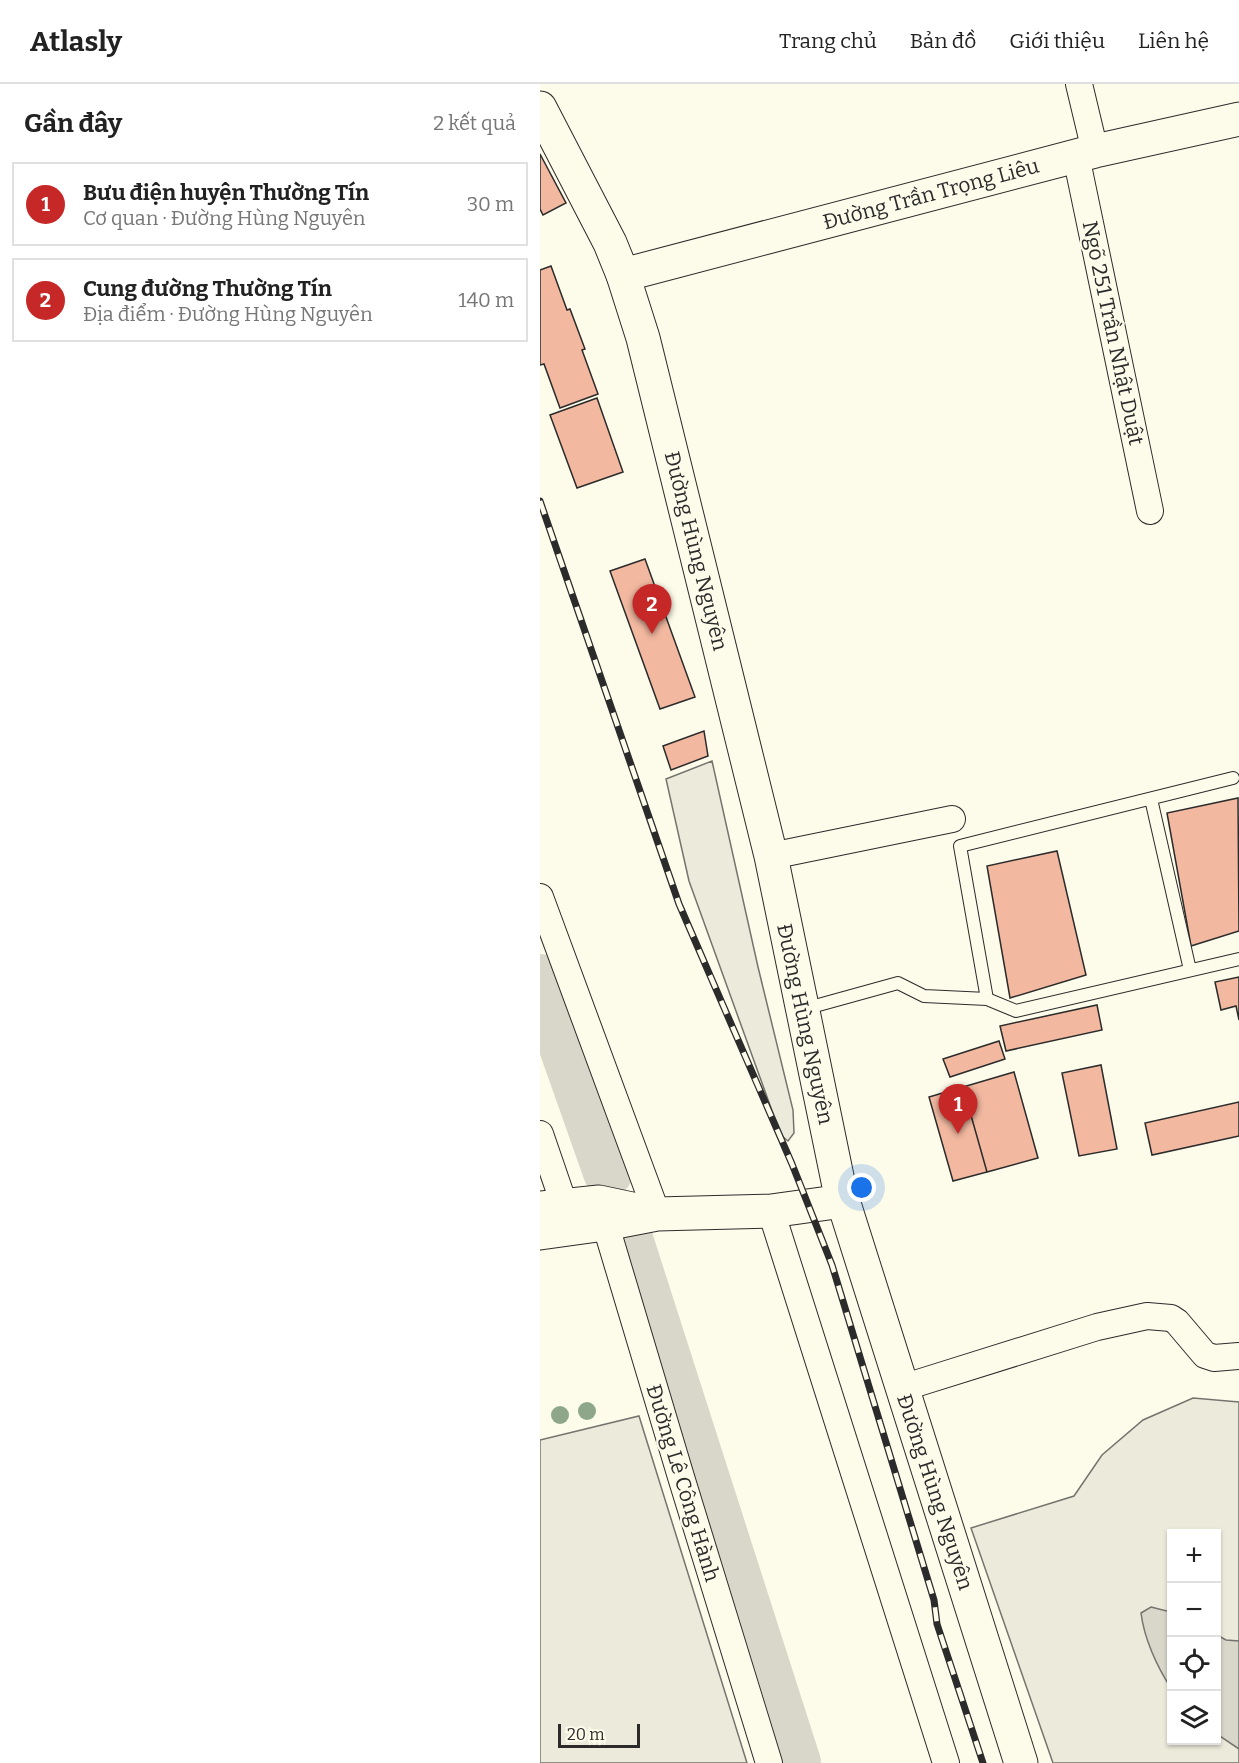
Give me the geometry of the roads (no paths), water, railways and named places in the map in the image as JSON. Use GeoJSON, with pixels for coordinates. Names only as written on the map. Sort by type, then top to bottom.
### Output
{"type":"FeatureCollection","features":[{"type":"Feature","properties":{"kind":"main road","name":"Đường Hùng Nguyên"},"geometry":{"type":"LineString","coordinates":[[540,108],[610,243],[643,338],[771,856],[843,1201],[1021,1763]]}},
{"type":"Feature","properties":{"kind":"main road","name":"Đường Trần Trọng Liêu"},"geometry":{"type":"LineString","coordinates":[[623,275],[1086,153],[1239,118]]}},
{"type":"Feature","properties":{"kind":"main road"},"geometry":{"type":"LineString","coordinates":[[552,1206],[602,1213],[657,1214],[771,1211],[843,1201]]}},
{"type":"Feature","properties":{"kind":"main road"},"geometry":{"type":"LineString","coordinates":[[540,1233],[602,1213]]}},
{"type":"Feature","properties":{"kind":"street","name":"Ngõ 251 Trần Nhật Duật"},"geometry":{"type":"LineString","coordinates":[[1079,84],[1086,153],[1150,511]]}},
{"type":"Feature","properties":{"kind":"street"},"geometry":{"type":"LineString","coordinates":[[771,856],[952,819]]}},
{"type":"Feature","properties":{"kind":"street"},"geometry":{"type":"LineString","coordinates":[[540,897],[657,1214]]}},
{"type":"Feature","properties":{"kind":"street"},"geometry":{"type":"LineString","coordinates":[[540,1134],[552,1206]]}},
{"type":"Feature","properties":{"kind":"street"},"geometry":{"type":"LineString","coordinates":[[771,1211],[946,1763]]}},
{"type":"Feature","properties":{"kind":"street","name":"Đường Lê Công Hành"},"geometry":{"type":"LineString","coordinates":[[602,1213],[769,1763]]}},
{"type":"Feature","properties":{"kind":"street"},"geometry":{"type":"LineString","coordinates":[[902,1388],[1097,1327],[1147,1316],[1171,1318],[1177,1322],[1205,1355],[1214,1358],[1239,1356]]}},
{"type":"Feature","properties":{"kind":"lane"},"geometry":{"type":"LineString","coordinates":[[987,999],[960,846],[1233,778]]}},
{"type":"Feature","properties":{"kind":"lane"},"geometry":{"type":"LineString","coordinates":[[1151,799],[1190,970]]}},
{"type":"Feature","properties":{"kind":"lane"},"geometry":{"type":"LineString","coordinates":[[802,1010],[898,983],[924,996],[987,999],[1016,1011],[1239,959]]}},
{"type":"Feature","properties":{"kind":"waterway"},"geometry":{"type":"LineString","coordinates":[[540,979],[608,1172]]}},
{"type":"Feature","properties":{"kind":"waterway"},"geometry":{"type":"LineString","coordinates":[[627,1236],[796,1763]]}},
{"type":"Feature","properties":{"kind":"railway"},"geometry":{"type":"LineString","coordinates":[[540,501],[679,904],[792,1164],[832,1265],[934,1600],[937,1624],[983,1763]]}},
{"type":"Feature","properties":{"kind":"place","name":"Cung đường Thường Tín"},"geometry":{"type":"Point","coordinates":[652,634]}},
{"type":"Feature","properties":{"kind":"place","name":"Bưu điện huyện Thường Tín"},"geometry":{"type":"Point","coordinates":[958,1134]}}]}
